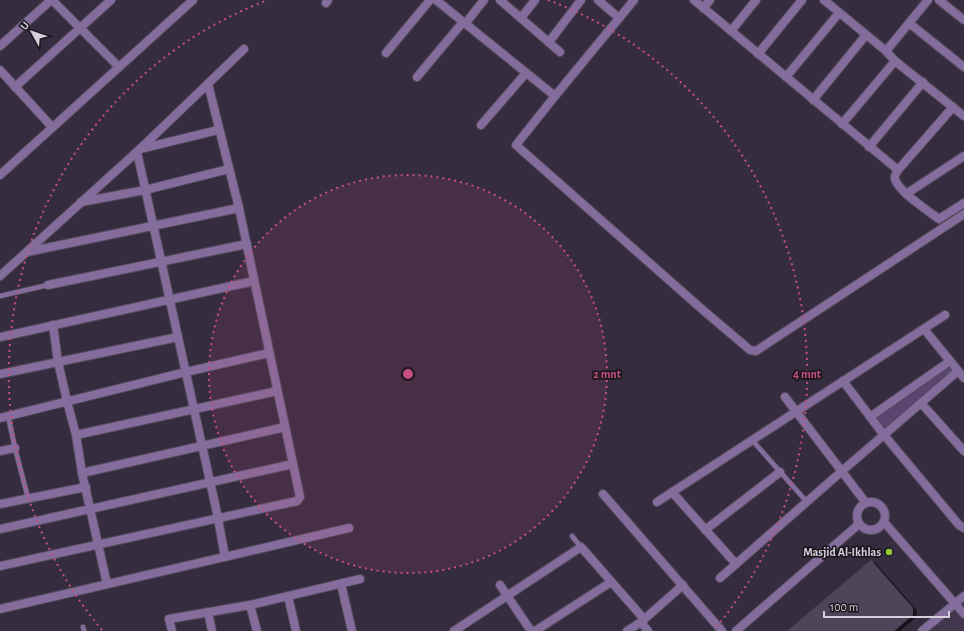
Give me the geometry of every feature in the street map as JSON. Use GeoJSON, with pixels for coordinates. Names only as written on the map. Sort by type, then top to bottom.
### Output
{"type":"FeatureCollection","features":[{"type":"Feature","properties":{"kind":"street"},"geometry":{"type":"LineString","coordinates":[[0,46],[52,0],[119,67]]}},
{"type":"Feature","properties":{"kind":"street"},"geometry":{"type":"LineString","coordinates":[[15,87],[111,0]]}},
{"type":"Feature","properties":{"kind":"street"},"geometry":{"type":"LineString","coordinates":[[0,175],[193,0]]}},
{"type":"Feature","properties":{"kind":"street"},"geometry":{"type":"LineString","coordinates":[[386,53],[430,0]]}},
{"type":"Feature","properties":{"kind":"street"},"geometry":{"type":"LineString","coordinates":[[436,0],[556,96]]}},
{"type":"Feature","properties":{"kind":"street"},"geometry":{"type":"LineString","coordinates":[[417,77],[484,0]]}},
{"type":"Feature","properties":{"kind":"street"},"geometry":{"type":"LineString","coordinates":[[500,0],[560,52]]}},
{"type":"Feature","properties":{"kind":"street"},"geometry":{"type":"LineString","coordinates":[[521,18],[535,0]]}},
{"type":"Feature","properties":{"kind":"street"},"geometry":{"type":"LineString","coordinates":[[549,42],[582,0]]}},
{"type":"Feature","properties":{"kind":"street"},"geometry":{"type":"LineString","coordinates":[[598,0],[619,18]]}},
{"type":"Feature","properties":{"kind":"street"},"geometry":{"type":"LineString","coordinates":[[634,0],[516,145],[750,350],[756,351],[964,214]]}},
{"type":"Feature","properties":{"kind":"street"},"geometry":{"type":"LineString","coordinates":[[694,0],[898,170]]}},
{"type":"Feature","properties":{"kind":"street"},"geometry":{"type":"LineString","coordinates":[[703,8],[710,0]]}},
{"type":"Feature","properties":{"kind":"street"},"geometry":{"type":"LineString","coordinates":[[731,32],[756,0]]}},
{"type":"Feature","properties":{"kind":"street"},"geometry":{"type":"LineString","coordinates":[[758,54],[802,0]]}},
{"type":"Feature","properties":{"kind":"street"},"geometry":{"type":"LineString","coordinates":[[886,51],[928,0]]}},
{"type":"Feature","properties":{"kind":"street"},"geometry":{"type":"LineString","coordinates":[[940,0],[964,20]]}},
{"type":"Feature","properties":{"kind":"street"},"geometry":{"type":"LineString","coordinates":[[829,2],[839,13],[964,116]]}},
{"type":"Feature","properties":{"kind":"street"},"geometry":{"type":"LineString","coordinates":[[786,77],[839,13]]}},
{"type":"Feature","properties":{"kind":"street"},"geometry":{"type":"LineString","coordinates":[[909,23],[964,67]]}},
{"type":"Feature","properties":{"kind":"street"},"geometry":{"type":"LineString","coordinates":[[813,100],[866,35]]}},
{"type":"Feature","properties":{"kind":"street"},"geometry":{"type":"LineString","coordinates":[[0,276],[138,150],[244,49]]}},
{"type":"Feature","properties":{"kind":"street"},"geometry":{"type":"LineString","coordinates":[[842,124],[896,61]]}},
{"type":"Feature","properties":{"kind":"street"},"geometry":{"type":"LineString","coordinates":[[0,70],[52,127]]}},
{"type":"Feature","properties":{"kind":"street"},"geometry":{"type":"LineString","coordinates":[[481,124],[526,72]]}},
{"type":"Feature","properties":{"kind":"street"},"geometry":{"type":"LineString","coordinates":[[869,147],[923,82]]}},
{"type":"Feature","properties":{"kind":"street"},"geometry":{"type":"LineString","coordinates":[[0,566],[299,500],[300,497],[239,208],[218,130],[208,84]]}},
{"type":"Feature","properties":{"kind":"street"},"geometry":{"type":"LineString","coordinates":[[953,107],[894,176],[906,194],[939,219],[964,203]]}},
{"type":"Feature","properties":{"kind":"street"},"geometry":{"type":"LineString","coordinates":[[138,150],[218,130]]}},
{"type":"Feature","properties":{"kind":"street"},"geometry":{"type":"LineString","coordinates":[[138,150],[145,190],[218,518],[225,557]]}},
{"type":"Feature","properties":{"kind":"street"},"geometry":{"type":"LineString","coordinates":[[906,194],[964,156]]}},
{"type":"Feature","properties":{"kind":"street"},"geometry":{"type":"LineString","coordinates":[[80,202],[145,190],[229,169]]}},
{"type":"Feature","properties":{"kind":"street"},"geometry":{"type":"LineString","coordinates":[[26,252],[239,208]]}},
{"type":"Feature","properties":{"kind":"street"},"geometry":{"type":"LineString","coordinates":[[48,285],[246,244]]}},
{"type":"Feature","properties":{"kind":"street"},"geometry":{"type":"LineString","coordinates":[[0,337],[254,280]]}},
{"type":"Feature","properties":{"kind":"street"},"geometry":{"type":"LineString","coordinates":[[657,502],[945,315]]}},
{"type":"Feature","properties":{"kind":"street"},"geometry":{"type":"LineString","coordinates":[[53,325],[58,362],[76,435],[82,472],[107,584]]}},
{"type":"Feature","properties":{"kind":"street"},"geometry":{"type":"LineString","coordinates":[[720,578],[921,403],[961,374],[924,330]]}},
{"type":"Feature","properties":{"kind":"street"},"geometry":{"type":"LineString","coordinates":[[0,374],[178,337]]}},
{"type":"Feature","properties":{"kind":"street"},"geometry":{"type":"LineString","coordinates":[[4,417],[269,353]]}},
{"type":"Feature","properties":{"kind":"street"},"geometry":{"type":"LineString","coordinates":[[870,417],[950,361]]}},
{"type":"Feature","properties":{"kind":"street"},"geometry":{"type":"LineString","coordinates":[[843,381],[884,435],[959,525],[964,528]]}},
{"type":"Feature","properties":{"kind":"street"},"geometry":{"type":"LineString","coordinates":[[76,435],[277,391]]}},
{"type":"Feature","properties":{"kind":"street"},"geometry":{"type":"LineString","coordinates":[[785,397],[866,503]]}},
{"type":"Feature","properties":{"kind":"street"},"geometry":{"type":"LineString","coordinates":[[921,403],[964,451]]}},
{"type":"Feature","properties":{"kind":"street"},"geometry":{"type":"LineString","coordinates":[[82,472],[285,428]]}},
{"type":"Feature","properties":{"kind":"street"},"geometry":{"type":"LineString","coordinates":[[0,451],[15,448]]}},
{"type":"Feature","properties":{"kind":"street"},"geometry":{"type":"LineString","coordinates":[[0,529],[293,464]]}},
{"type":"Feature","properties":{"kind":"street"},"geometry":{"type":"LineString","coordinates":[[706,530],[780,472]]}},
{"type":"Feature","properties":{"kind":"street"},"geometry":{"type":"LineString","coordinates":[[0,504],[86,487]]}},
{"type":"Feature","properties":{"kind":"street"},"geometry":{"type":"LineString","coordinates":[[672,492],[736,564]]}},
{"type":"Feature","properties":{"kind":"street"},"geometry":{"type":"LineString","coordinates":[[603,494],[722,631]]}},
{"type":"Feature","properties":{"kind":"street"},"geometry":{"type":"LineString","coordinates":[[866,503],[876,503],[883,508],[885,512],[882,526],[874,530],[866,529],[859,524],[858,514],[862,506],[866,503]]}},
{"type":"Feature","properties":{"kind":"street"},"geometry":{"type":"LineString","coordinates":[[884,522],[964,614]]}},
{"type":"Feature","properties":{"kind":"street"},"geometry":{"type":"LineString","coordinates":[[736,631],[859,524]]}},
{"type":"Feature","properties":{"kind":"street"},"geometry":{"type":"LineString","coordinates":[[0,609],[349,528]]}},
{"type":"Feature","properties":{"kind":"street"},"geometry":{"type":"LineString","coordinates":[[454,631],[508,597],[581,547],[611,582],[642,621],[648,631]]}},
{"type":"Feature","properties":{"kind":"street"},"geometry":{"type":"LineString","coordinates":[[172,631],[169,619],[250,605],[360,579]]}},
{"type":"Feature","properties":{"kind":"street"},"geometry":{"type":"LineString","coordinates":[[535,631],[611,582]]}},
{"type":"Feature","properties":{"kind":"street"},"geometry":{"type":"LineString","coordinates":[[341,584],[352,631]]}},
{"type":"Feature","properties":{"kind":"street"},"geometry":{"type":"LineString","coordinates":[[500,585],[531,631]]}},
{"type":"Feature","properties":{"kind":"street"},"geometry":{"type":"LineString","coordinates":[[627,631],[642,621],[683,585]]}},
{"type":"Feature","properties":{"kind":"street"},"geometry":{"type":"LineString","coordinates":[[288,596],[296,631]]}},
{"type":"Feature","properties":{"kind":"street"},"geometry":{"type":"LineString","coordinates":[[922,631],[964,596]]}},
{"type":"Feature","properties":{"kind":"street"},"geometry":{"type":"LineString","coordinates":[[250,605],[257,631]]}},
{"type":"Feature","properties":{"kind":"street"},"geometry":{"type":"LineString","coordinates":[[208,612],[212,631]]}},
{"type":"Feature","properties":{"kind":"lane"},"geometry":{"type":"LineString","coordinates":[[0,296],[48,285]]}},
{"type":"Feature","properties":{"kind":"lane"},"geometry":{"type":"LineString","coordinates":[[4,417],[15,448],[28,498]]}},
{"type":"Feature","properties":{"kind":"lane"},"geometry":{"type":"LineString","coordinates":[[752,440],[807,502]]}},
{"type":"Feature","properties":{"kind":"lane"},"geometry":{"type":"LineString","coordinates":[[572,536],[581,547]]}},
{"type":"Feature","properties":{"kind":"shaded area"},"geometry":{"type":"Polygon","coordinates":[[[949,367],[953,372],[884,430],[875,419],[949,367]]]}},
{"type":"Feature","properties":{"kind":"shaded area"},"geometry":{"type":"Polygon","coordinates":[[[964,591],[964,631],[919,631],[964,591]]]}},
{"type":"Feature","properties":{"kind":"building"},"geometry":{"type":"Polygon","coordinates":[[[871,560],[913,608],[913,615],[894,631],[787,631],[871,560]]]}},
{"type":"Feature","properties":{"kind":"place","name":"Masjid Al-Ikhlas"},"geometry":{"type":"Point","coordinates":[889,552]}}]}
